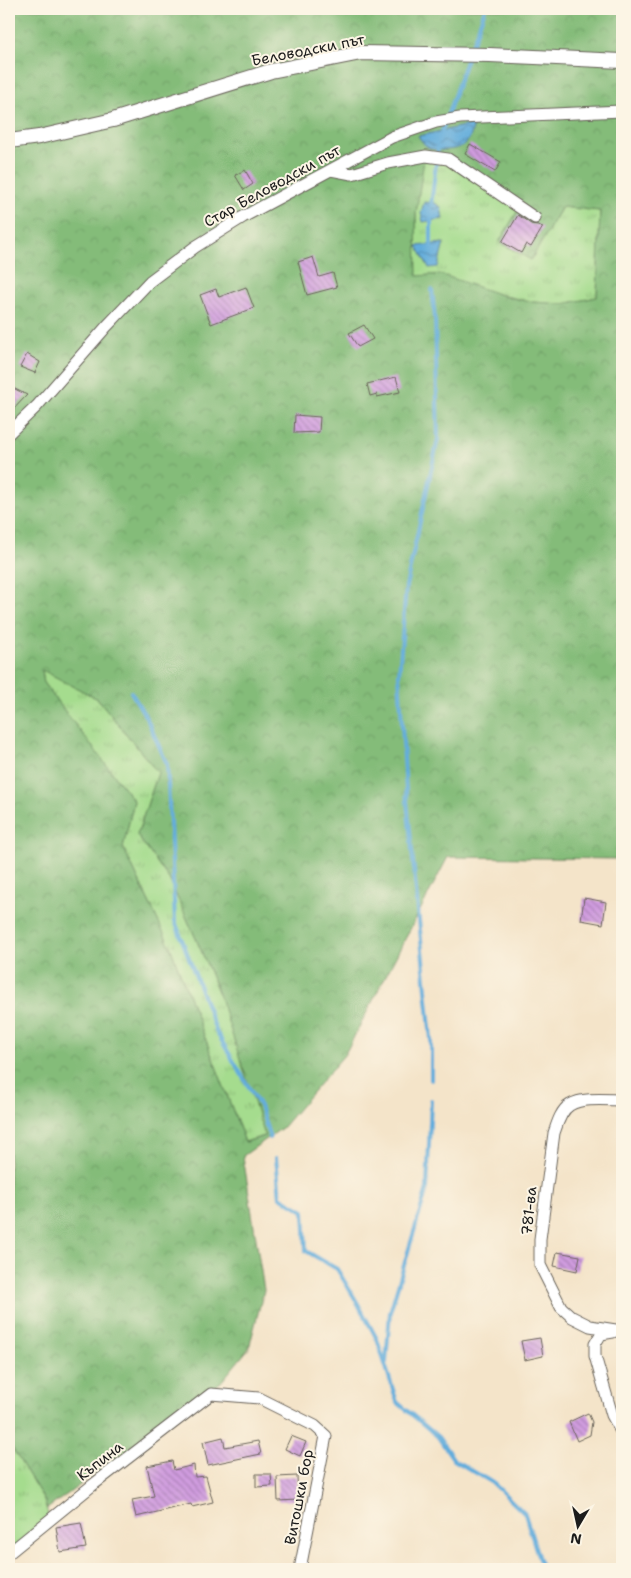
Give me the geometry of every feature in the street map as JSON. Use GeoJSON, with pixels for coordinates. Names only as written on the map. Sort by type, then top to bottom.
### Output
{"type":"FeatureCollection","features":[{"type":"Feature","properties":{"kind":"street","name":"Беловодски път"},"geometry":{"type":"LineString","coordinates":[[9,140],[38,137],[113,120],[271,71],[361,53],[490,54],[622,61]]}},
{"type":"Feature","properties":{"kind":"street","name":"Стар Беловодски път"},"geometry":{"type":"LineString","coordinates":[[9,433],[37,406],[107,326],[150,281],[194,247],[234,222],[392,137],[436,122],[460,118],[622,111]]}},
{"type":"Feature","properties":{"kind":"street"},"geometry":{"type":"LineString","coordinates":[[332,170],[352,174],[388,163],[426,156],[448,159],[535,218]]}},
{"type":"Feature","properties":{"kind":"street","name":"781-ва"},"geometry":{"type":"LineString","coordinates":[[621,1331],[590,1326],[572,1317],[561,1307],[540,1265],[540,1239],[554,1133],[559,1118],[569,1105],[589,1100],[622,1100]]}},
{"type":"Feature","properties":{"kind":"street"},"geometry":{"type":"LineString","coordinates":[[621,1331],[601,1334],[595,1344],[595,1356],[612,1415],[622,1433]]}},
{"type":"Feature","properties":{"kind":"street","name":"Къпина"},"geometry":{"type":"LineString","coordinates":[[9,1553],[94,1484],[212,1394]]}},
{"type":"Feature","properties":{"kind":"street","name":"Витошки бор"},"geometry":{"type":"LineString","coordinates":[[212,1394],[259,1398],[315,1426],[326,1436],[300,1569]]}},
{"type":"Feature","properties":{"kind":"green space"},"geometry":{"type":"Polygon","coordinates":[[[9,9],[622,9],[622,859],[448,857],[345,1054],[282,1128],[243,1156],[264,1290],[249,1348],[221,1382],[47,1509],[43,1498],[9,1443],[9,9]],[[424,160],[416,213],[417,276],[440,274],[507,297],[532,302],[563,304],[597,297],[600,211],[562,207],[531,260],[499,242],[518,210],[448,163],[424,160]],[[42,670],[44,684],[134,801],[123,847],[169,944],[245,1142],[265,1136],[219,994],[198,943],[169,879],[137,835],[158,773],[98,699],[42,670]]]}},
{"type":"Feature","properties":{"kind":"green space"},"geometry":{"type":"Polygon","coordinates":[[[423,160],[448,163],[518,210],[531,260],[562,207],[600,211],[597,297],[563,304],[532,302],[416,276],[416,213],[423,160]]]}},
{"type":"Feature","properties":{"kind":"green space"},"geometry":{"type":"Polygon","coordinates":[[[42,669],[98,699],[158,773],[137,835],[169,879],[198,943],[219,994],[266,1135],[245,1142],[169,944],[123,847],[134,801],[44,684],[42,669]]]}},
{"type":"Feature","properties":{"kind":"green space"},"geometry":{"type":"Polygon","coordinates":[[[9,1443],[43,1498],[50,1520],[9,1553],[9,1443]]]}},
{"type":"Feature","properties":{"kind":"water"},"geometry":{"type":"Polygon","coordinates":[[[473,124],[471,136],[465,144],[457,148],[445,150],[431,149],[418,136],[473,124]]]}},
{"type":"Feature","properties":{"kind":"water"},"geometry":{"type":"Polygon","coordinates":[[[424,202],[435,203],[441,207],[443,219],[423,222],[421,213],[424,202]]]}},
{"type":"Feature","properties":{"kind":"water"},"geometry":{"type":"Polygon","coordinates":[[[444,243],[438,267],[429,268],[417,246],[444,243]]]}},
{"type":"Feature","properties":{"kind":"building"},"geometry":{"type":"Polygon","coordinates":[[[470,144],[501,162],[495,172],[465,154],[470,144]]]}},
{"type":"Feature","properties":{"kind":"building"},"geometry":{"type":"Polygon","coordinates":[[[245,170],[253,184],[244,190],[235,175],[245,170]]]}},
{"type":"Feature","properties":{"kind":"building"},"geometry":{"type":"Polygon","coordinates":[[[518,215],[531,224],[543,227],[531,247],[526,244],[521,253],[502,242],[518,215]]]}},
{"type":"Feature","properties":{"kind":"building"},"geometry":{"type":"Polygon","coordinates":[[[313,257],[319,277],[333,273],[337,287],[307,295],[298,262],[313,257]]]}},
{"type":"Feature","properties":{"kind":"building"},"geometry":{"type":"Polygon","coordinates":[[[246,287],[254,308],[211,324],[200,295],[216,289],[219,297],[246,287]]]}},
{"type":"Feature","properties":{"kind":"building"},"geometry":{"type":"Polygon","coordinates":[[[364,325],[373,339],[358,347],[349,333],[364,325]]]}},
{"type":"Feature","properties":{"kind":"building"},"geometry":{"type":"Polygon","coordinates":[[[27,354],[40,362],[35,373],[20,367],[27,354]]]}},
{"type":"Feature","properties":{"kind":"building"},"geometry":{"type":"Polygon","coordinates":[[[396,377],[400,392],[377,397],[377,394],[370,396],[367,384],[396,377]]]}},
{"type":"Feature","properties":{"kind":"building"},"geometry":{"type":"Polygon","coordinates":[[[9,386],[27,395],[9,414],[9,386]]]}},
{"type":"Feature","properties":{"kind":"building"},"geometry":{"type":"Polygon","coordinates":[[[295,415],[320,417],[319,432],[294,433],[295,415]]]}},
{"type":"Feature","properties":{"kind":"building"},"geometry":{"type":"Polygon","coordinates":[[[584,898],[606,902],[603,924],[581,920],[584,898]]]}},
{"type":"Feature","properties":{"kind":"building"},"geometry":{"type":"Polygon","coordinates":[[[557,1252],[580,1256],[577,1271],[554,1266],[557,1252]]]}},
{"type":"Feature","properties":{"kind":"building"},"geometry":{"type":"Polygon","coordinates":[[[540,1338],[543,1356],[525,1360],[521,1341],[540,1338]]]}},
{"type":"Feature","properties":{"kind":"building"},"geometry":{"type":"Polygon","coordinates":[[[588,1413],[592,1422],[590,1435],[577,1441],[569,1422],[588,1413]]]}},
{"type":"Feature","properties":{"kind":"building"},"geometry":{"type":"Polygon","coordinates":[[[291,1436],[306,1442],[300,1456],[285,1449],[291,1436]]]}},
{"type":"Feature","properties":{"kind":"building"},"geometry":{"type":"Polygon","coordinates":[[[223,1437],[225,1447],[258,1441],[261,1454],[208,1465],[203,1442],[223,1437]]]}},
{"type":"Feature","properties":{"kind":"building"},"geometry":{"type":"Polygon","coordinates":[[[172,1461],[174,1470],[194,1465],[195,1477],[206,1476],[213,1502],[192,1507],[191,1504],[136,1517],[132,1500],[154,1496],[147,1466],[172,1461]]]}},
{"type":"Feature","properties":{"kind":"building"},"geometry":{"type":"Polygon","coordinates":[[[256,1474],[271,1474],[272,1486],[256,1487],[256,1474]]]}},
{"type":"Feature","properties":{"kind":"building"},"geometry":{"type":"Polygon","coordinates":[[[297,1476],[298,1500],[278,1501],[277,1477],[297,1476]]]}},
{"type":"Feature","properties":{"kind":"building"},"geometry":{"type":"Polygon","coordinates":[[[81,1523],[86,1548],[60,1552],[56,1527],[81,1523]]]}},
{"type":"Feature","properties":{"kind":"waterway"},"geometry":{"type":"LineString","coordinates":[[470,51],[485,9]]}},
{"type":"Feature","properties":{"kind":"waterway"},"geometry":{"type":"LineString","coordinates":[[441,134],[467,58]]}},
{"type":"Feature","properties":{"kind":"waterway"},"geometry":{"type":"LineString","coordinates":[[431,206],[438,146]]}},
{"type":"Feature","properties":{"kind":"waterway"},"geometry":{"type":"LineString","coordinates":[[431,218],[431,248]]}},
{"type":"Feature","properties":{"kind":"waterway"},"geometry":{"type":"LineString","coordinates":[[431,1080],[431,1039],[406,791],[399,675],[406,586],[438,439],[435,318],[432,290]]}},
{"type":"Feature","properties":{"kind":"waterway"},"geometry":{"type":"LineString","coordinates":[[131,692],[146,717],[167,764],[175,921],[217,1033],[260,1106],[270,1138]]}},
{"type":"Feature","properties":{"kind":"waterway"},"geometry":{"type":"LineString","coordinates":[[386,1362],[390,1312],[427,1188],[431,1100]]}},
{"type":"Feature","properties":{"kind":"waterway"},"geometry":{"type":"LineString","coordinates":[[276,1158],[280,1197],[304,1211],[306,1251],[337,1269],[357,1302],[377,1339],[397,1402],[438,1437],[454,1460],[493,1483],[525,1514],[542,1569]]}}]}
